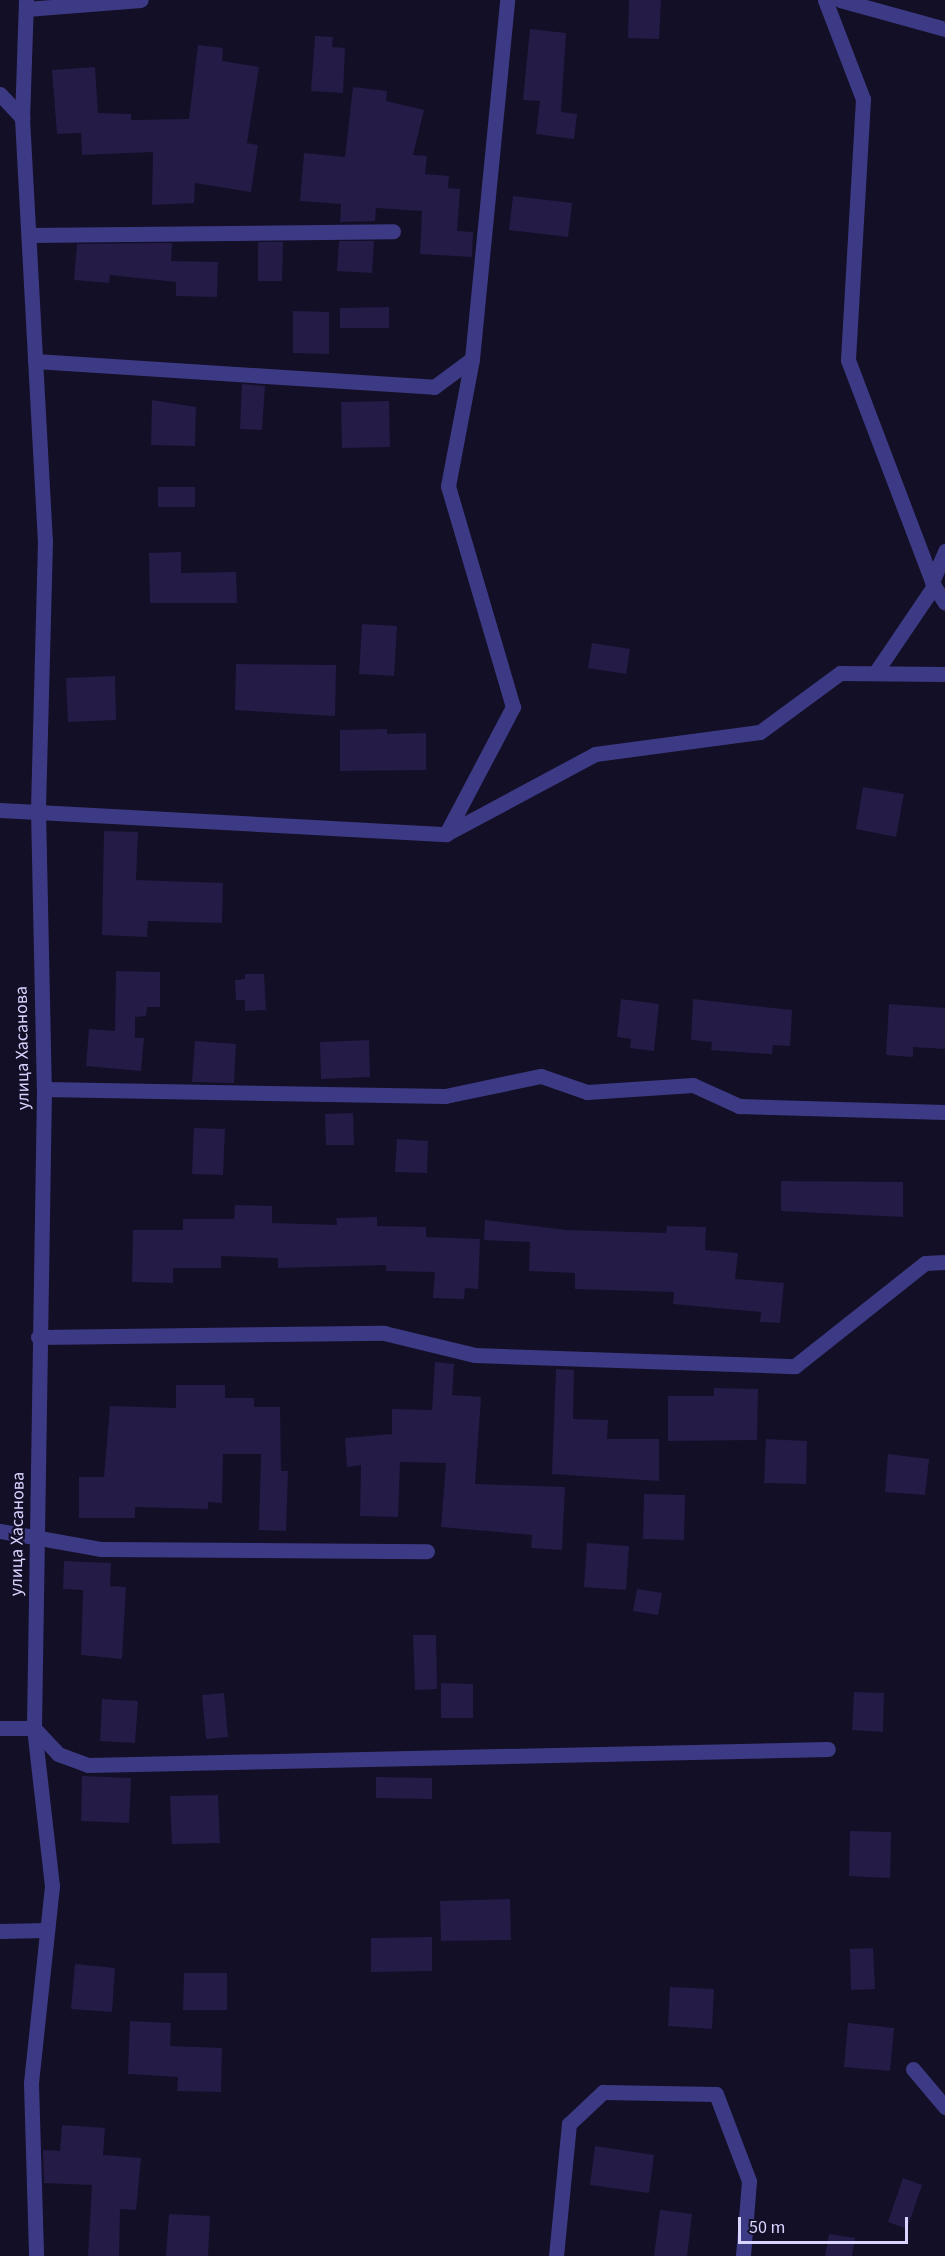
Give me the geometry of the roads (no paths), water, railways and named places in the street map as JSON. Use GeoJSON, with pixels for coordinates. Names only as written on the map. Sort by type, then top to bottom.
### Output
{"type":"FeatureCollection","features":[{"type":"Feature","properties":{"kind":"street"},"geometry":{"type":"LineString","coordinates":[[26,4],[141,0]]}},
{"type":"Feature","properties":{"kind":"street"},"geometry":{"type":"LineString","coordinates":[[446,834],[513,707],[448,486],[472,359],[507,0]]}},
{"type":"Feature","properties":{"kind":"street"},"geometry":{"type":"LineString","coordinates":[[825,0],[863,99],[848,360],[933,584],[945,603]]}},
{"type":"Feature","properties":{"kind":"street"},"geometry":{"type":"LineString","coordinates":[[840,0],[945,29]]}},
{"type":"Feature","properties":{"kind":"street","name":"улица Хасанова"},"geometry":{"type":"LineString","coordinates":[[26,4],[22,118],[45,541],[38,809],[44,1089],[38,1337],[39,1537],[34,1728],[52,1886],[31,2084],[36,2256]]}},
{"type":"Feature","properties":{"kind":"street"},"geometry":{"type":"LineString","coordinates":[[0,94],[22,118]]}},
{"type":"Feature","properties":{"kind":"street"},"geometry":{"type":"LineString","coordinates":[[28,235],[393,231]]}},
{"type":"Feature","properties":{"kind":"street"},"geometry":{"type":"LineString","coordinates":[[35,361],[434,387],[472,359]]}},
{"type":"Feature","properties":{"kind":"street"},"geometry":{"type":"LineString","coordinates":[[875,673],[933,584],[945,551]]}},
{"type":"Feature","properties":{"kind":"street"},"geometry":{"type":"LineString","coordinates":[[0,810],[38,809],[446,834],[595,754],[760,732],[840,673],[945,674]]}},
{"type":"Feature","properties":{"kind":"street"},"geometry":{"type":"LineString","coordinates":[[44,1089],[445,1096],[541,1076],[588,1092],[693,1085],[739,1106],[945,1112]]}},
{"type":"Feature","properties":{"kind":"street"},"geometry":{"type":"LineString","coordinates":[[38,1337],[384,1333],[475,1355],[795,1366],[925,1263],[945,1262]]}},
{"type":"Feature","properties":{"kind":"street"},"geometry":{"type":"LineString","coordinates":[[0,1531],[100,1549],[427,1551]]}},
{"type":"Feature","properties":{"kind":"street"},"geometry":{"type":"LineString","coordinates":[[0,1728],[34,1728],[58,1754],[88,1765],[828,1749]]}},
{"type":"Feature","properties":{"kind":"street"},"geometry":{"type":"LineString","coordinates":[[0,1931],[47,1930]]}},
{"type":"Feature","properties":{"kind":"street"},"geometry":{"type":"LineString","coordinates":[[913,2069],[945,2107]]}},
{"type":"Feature","properties":{"kind":"street"},"geometry":{"type":"LineString","coordinates":[[556,2256],[568,2124],[603,2092],[716,2094],[749,2181],[743,2256]]}}]}
